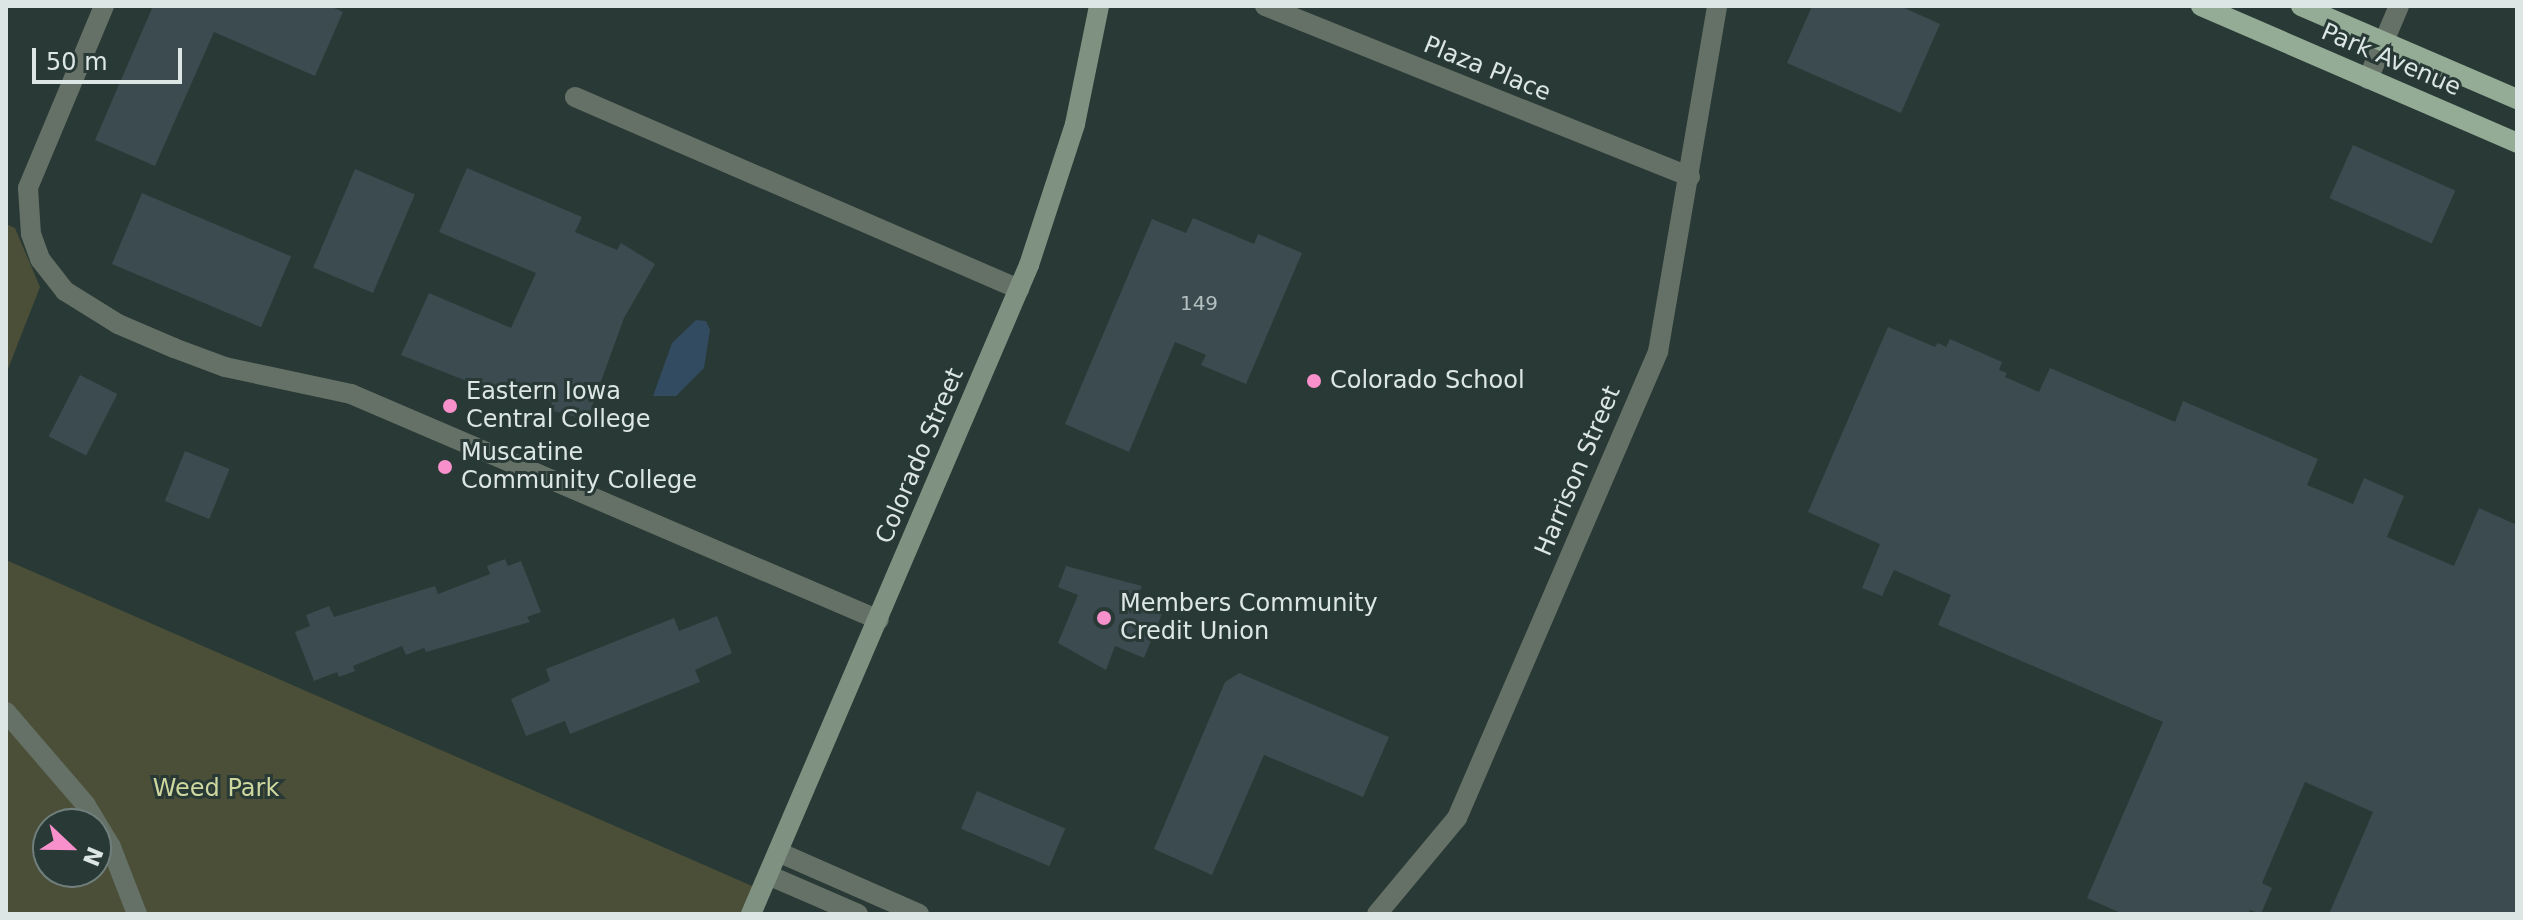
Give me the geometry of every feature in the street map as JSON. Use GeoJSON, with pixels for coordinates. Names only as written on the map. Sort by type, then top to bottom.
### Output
{"type":"FeatureCollection","features":[{"type":"Feature","properties":{"kind":"main road","name":"Park Avenue"},"geometry":{"type":"LineString","coordinates":[[2201,6],[2517,143]]}},
{"type":"Feature","properties":{"kind":"main road","name":"Park Avenue"},"geometry":{"type":"LineString","coordinates":[[2301,6],[2517,99]]}},
{"type":"Feature","properties":{"kind":"street"},"geometry":{"type":"LineString","coordinates":[[104,6],[28,188],[31,234],[40,259],[65,291],[118,324],[174,348],[225,367],[351,394],[879,620]]}},
{"type":"Feature","properties":{"kind":"street","name":"Colorado Street"},"geometry":{"type":"LineString","coordinates":[[751,914],[1019,289],[1075,124],[1099,6]]}},
{"type":"Feature","properties":{"kind":"street","name":"Plaza Place"},"geometry":{"type":"LineString","coordinates":[[1265,6],[1690,177]]}},
{"type":"Feature","properties":{"kind":"street","name":"Harrison Street"},"geometry":{"type":"LineString","coordinates":[[1377,914],[1457,818],[1652,365],[1668,314],[1717,6]]}},
{"type":"Feature","properties":{"kind":"street"},"geometry":{"type":"LineString","coordinates":[[2368,79],[2399,6]]}},
{"type":"Feature","properties":{"kind":"street"},"geometry":{"type":"LineString","coordinates":[[575,97],[1019,289]]}},
{"type":"Feature","properties":{"kind":"street"},"geometry":{"type":"LineString","coordinates":[[6,712],[85,804],[111,847],[137,914]]}},
{"type":"Feature","properties":{"kind":"street"},"geometry":{"type":"LineString","coordinates":[[778,852],[919,914]]}},
{"type":"Feature","properties":{"kind":"street"},"geometry":{"type":"LineString","coordinates":[[768,875],[858,914]]}},
{"type":"Feature","properties":{"kind":"green space"},"geometry":{"type":"Polygon","coordinates":[[[6,224],[15,228],[40,287],[6,374],[6,224]]]}},
{"type":"Feature","properties":{"kind":"green space","name":"Weed Park"},"geometry":{"type":"Polygon","coordinates":[[[6,560],[759,889],[748,914],[6,914],[6,560]]]}},
{"type":"Feature","properties":{"kind":"water"},"geometry":{"type":"Polygon","coordinates":[[[696,320],[706,321],[710,330],[704,368],[676,396],[653,396],[672,343],[696,320]]]}},
{"type":"Feature","properties":{"kind":"building"},"geometry":{"type":"Polygon","coordinates":[[[153,6],[330,6],[343,12],[315,76],[214,32],[155,166],[95,140],[153,6]]]}},
{"type":"Feature","properties":{"kind":"building"},"geometry":{"type":"Polygon","coordinates":[[[1812,6],[1900,6],[1940,24],[1901,113],[1787,63],[1812,6]]]}},
{"type":"Feature","properties":{"kind":"building"},"geometry":{"type":"Polygon","coordinates":[[[2353,145],[2455,191],[2432,244],[2329,198],[2353,145]]]}},
{"type":"Feature","properties":{"kind":"building"},"geometry":{"type":"Polygon","coordinates":[[[467,168],[582,217],[575,232],[617,250],[621,243],[655,264],[624,318],[587,420],[550,410],[552,403],[509,384],[504,396],[401,355],[429,293],[511,328],[536,273],[439,232],[467,168]]]}},
{"type":"Feature","properties":{"kind":"building"},"geometry":{"type":"Polygon","coordinates":[[[355,169],[415,194],[373,293],[313,267],[355,169]]]}},
{"type":"Feature","properties":{"kind":"building"},"geometry":{"type":"Polygon","coordinates":[[[142,193],[291,256],[261,327],[112,264],[142,193]]]}},
{"type":"Feature","properties":{"kind":"building"},"geometry":{"type":"Polygon","coordinates":[[[1193,218],[1254,244],[1258,234],[1302,253],[1246,384],[1201,365],[1206,355],[1175,342],[1129,452],[1065,424],[1152,219],[1186,233],[1193,218]]]}},
{"type":"Feature","properties":{"kind":"building"},"geometry":{"type":"Polygon","coordinates":[[[1888,327],[1935,347],[1938,343],[1946,347],[1950,339],[2002,362],[1999,370],[2007,373],[2005,377],[2039,392],[2050,368],[2175,422],[2183,401],[2318,459],[2307,485],[2353,504],[2364,478],[2404,496],[2387,537],[2454,566],[2479,508],[2517,525],[2517,914],[2329,914],[2373,812],[2305,782],[2262,883],[2272,888],[2261,914],[2250,910],[2249,914],[2123,914],[2087,898],[2163,722],[1938,625],[1951,595],[1894,570],[1882,596],[1862,588],[1880,544],[1808,512],[1888,327]]]}},
{"type":"Feature","properties":{"kind":"building"},"geometry":{"type":"Polygon","coordinates":[[[80,375],[117,394],[86,456],[49,436],[80,375]]]}},
{"type":"Feature","properties":{"kind":"building"},"geometry":{"type":"Polygon","coordinates":[[[185,451],[230,469],[209,519],[165,501],[185,451]]]}},
{"type":"Feature","properties":{"kind":"building"},"geometry":{"type":"Polygon","coordinates":[[[505,559],[508,566],[521,561],[541,612],[527,617],[530,622],[426,652],[424,648],[406,655],[402,646],[353,666],[355,671],[339,677],[337,672],[314,681],[295,632],[310,626],[306,615],[329,606],[334,617],[435,586],[438,594],[490,574],[487,566],[505,559]]]}},
{"type":"Feature","properties":{"kind":"building"},"geometry":{"type":"Polygon","coordinates":[[[1066,566],[1142,586],[1137,598],[1164,609],[1144,658],[1115,646],[1106,670],[1058,643],[1078,595],[1058,587],[1066,566]]]}},
{"type":"Feature","properties":{"kind":"building"},"geometry":{"type":"Polygon","coordinates":[[[717,616],[732,653],[695,670],[700,682],[570,734],[565,721],[526,736],[511,699],[550,681],[546,669],[674,618],[679,631],[717,616]]]}},
{"type":"Feature","properties":{"kind":"building"},"geometry":{"type":"Polygon","coordinates":[[[1239,673],[1389,737],[1363,797],[1264,755],[1212,875],[1154,849],[1225,682],[1239,673]]]}},
{"type":"Feature","properties":{"kind":"building"},"geometry":{"type":"Polygon","coordinates":[[[977,791],[1065,829],[1049,866],[961,829],[977,791]]]}},
{"type":"Feature","properties":{"kind":"place","name":"Colorado School"},"geometry":{"type":"Point","coordinates":[1314,381]}},
{"type":"Feature","properties":{"kind":"place","name":"Eastern Iowa Central College"},"geometry":{"type":"Point","coordinates":[450,406]}},
{"type":"Feature","properties":{"kind":"place","name":"Muscatine Community College"},"geometry":{"type":"Point","coordinates":[445,467]}},
{"type":"Feature","properties":{"kind":"place","name":"Members Community Credit Union"},"geometry":{"type":"Point","coordinates":[1104,618]}}]}
